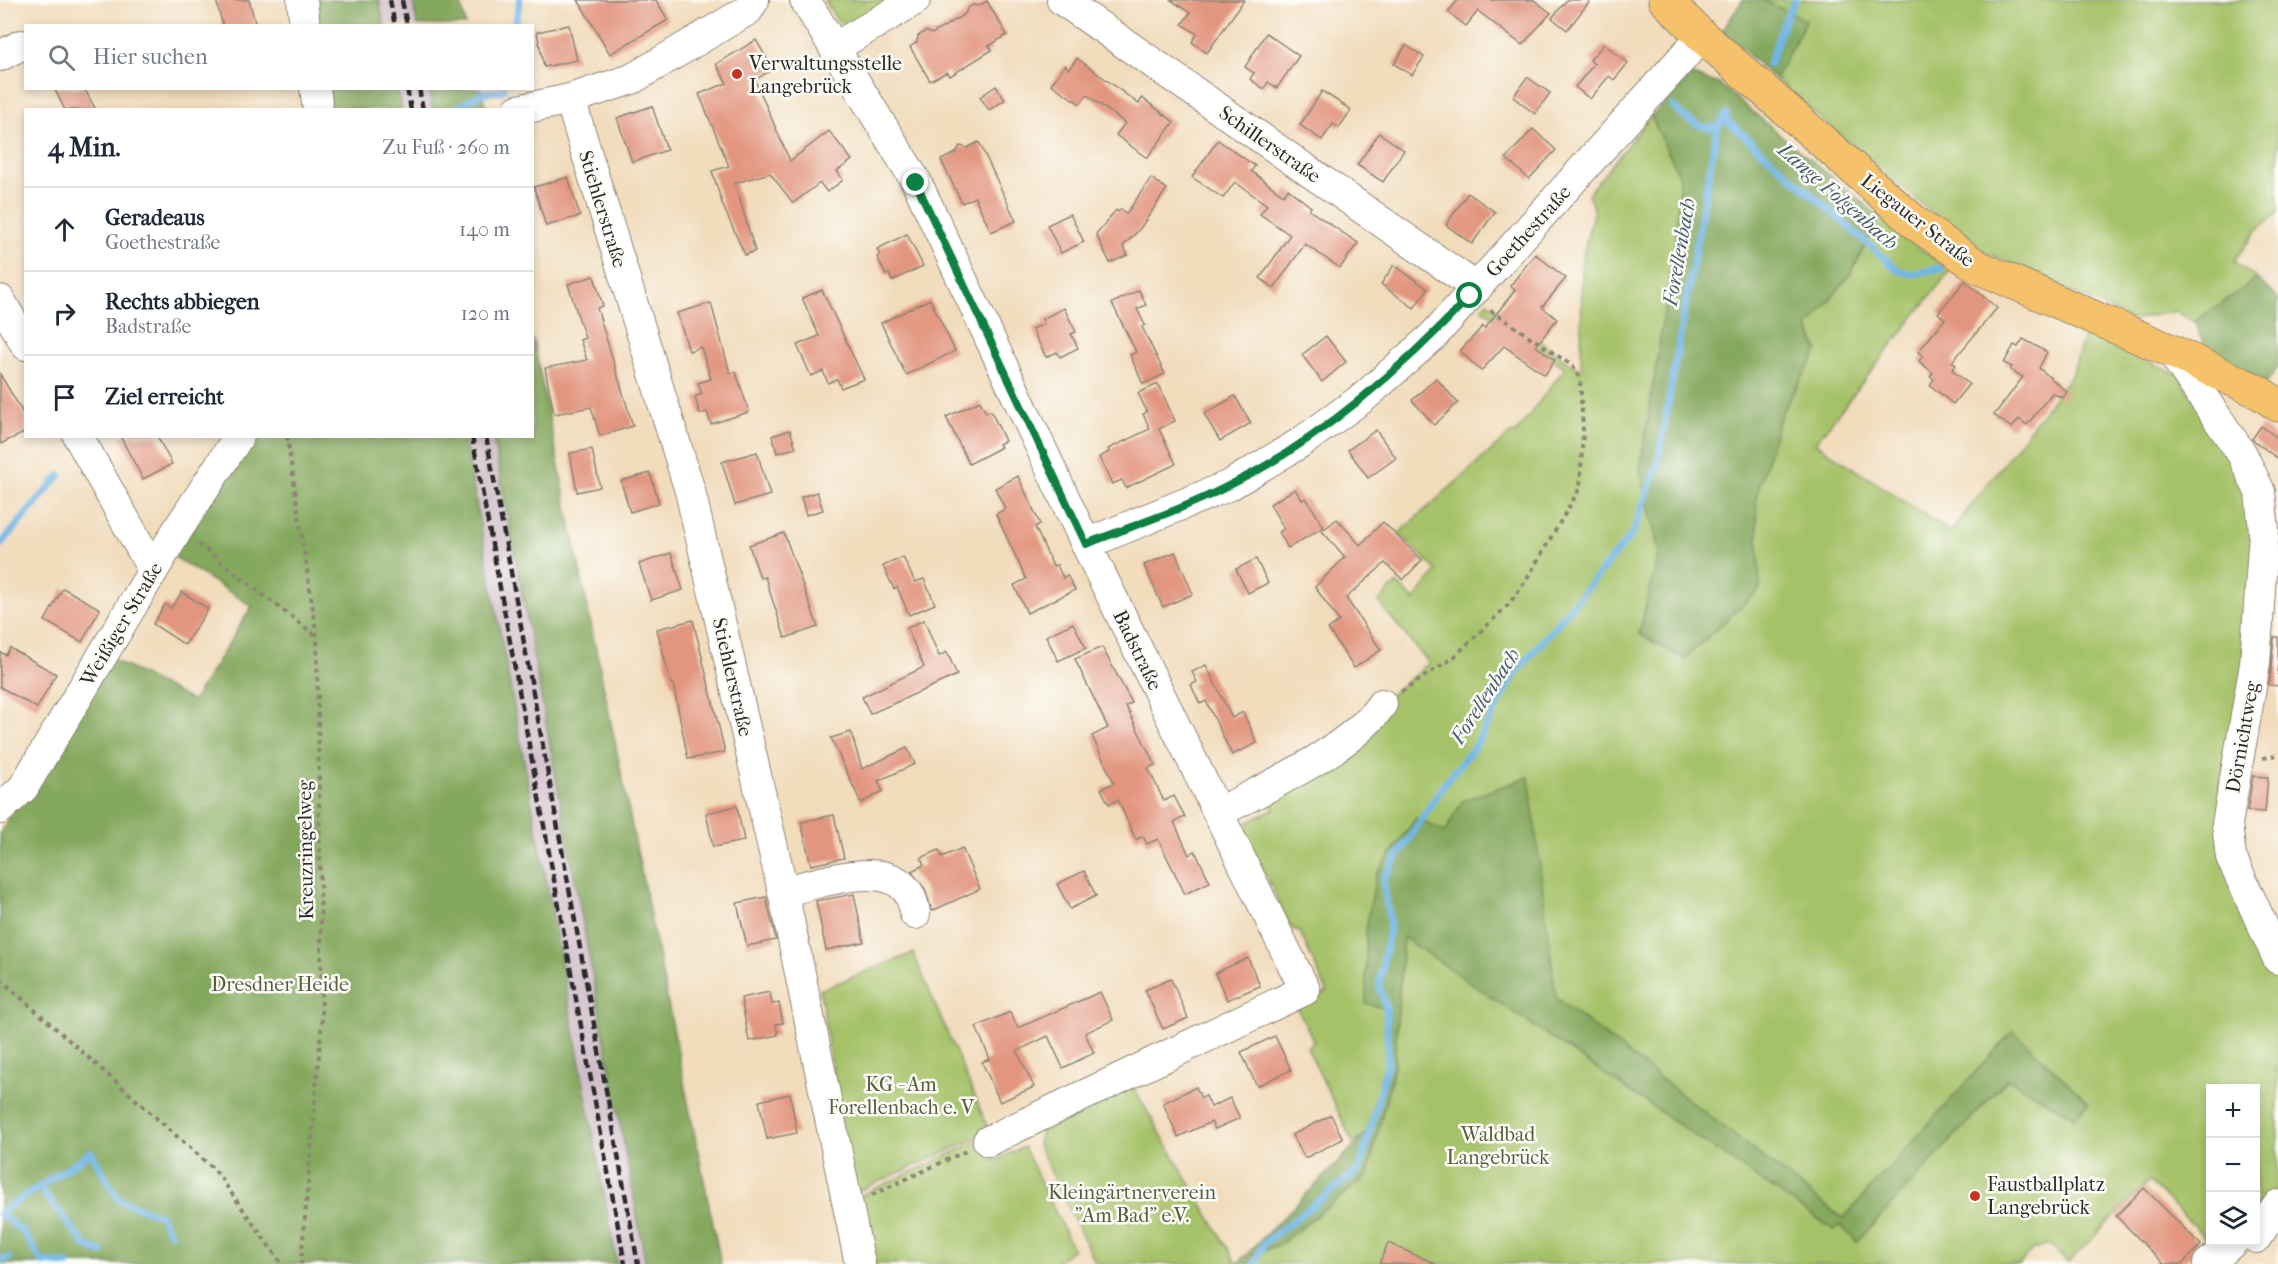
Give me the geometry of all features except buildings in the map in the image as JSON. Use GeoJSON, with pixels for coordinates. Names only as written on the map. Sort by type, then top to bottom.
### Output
{"type":"FeatureCollection","features":[{"type":"Feature","properties":{"kind":"main road","name":"Liegauer Straße"},"geometry":{"type":"LineString","coordinates":[[1665,0],[1702,36],[1918,225],[1978,267],[2171,351],[2257,391],[2278,405]]}},
{"type":"Feature","properties":{"kind":"street"},"geometry":{"type":"LineString","coordinates":[[302,0],[305,24]]}},
{"type":"Feature","properties":{"kind":"street"},"geometry":{"type":"LineString","coordinates":[[527,108],[570,99],[632,79],[748,10],[754,0]]}},
{"type":"Feature","properties":{"kind":"street","name":"Badstraße"},"geometry":{"type":"LineString","coordinates":[[805,0],[916,183],[1086,544],[1305,990],[988,1141]]}},
{"type":"Feature","properties":{"kind":"street"},"geometry":{"type":"LineString","coordinates":[[834,48],[915,0]]}},
{"type":"Feature","properties":{"kind":"street","name":"Schillerstraße"},"geometry":{"type":"LineString","coordinates":[[1062,0],[1474,292]]}},
{"type":"Feature","properties":{"kind":"street","name":"Goethestraße"},"geometry":{"type":"LineString","coordinates":[[1086,544],[1230,485],[1300,442],[1364,397],[1433,336],[1702,36]]}},
{"type":"Feature","properties":{"kind":"street"},"geometry":{"type":"LineString","coordinates":[[315,90],[318,108]]}},
{"type":"Feature","properties":{"kind":"street","name":"Stiehlerstraße"},"geometry":{"type":"LineString","coordinates":[[570,99],[690,491],[783,891],[860,1264]]}},
{"type":"Feature","properties":{"kind":"street"},"geometry":{"type":"LineString","coordinates":[[0,300],[24,342]]}},
{"type":"Feature","properties":{"kind":"street","name":"Dörnichtweg"},"geometry":{"type":"LineString","coordinates":[[2171,351],[2242,454],[2260,492],[2264,531],[2254,664],[2227,824],[2231,856],[2278,959]]}},
{"type":"Feature","properties":{"kind":"street"},"geometry":{"type":"LineString","coordinates":[[79,438],[153,570]]}},
{"type":"Feature","properties":{"kind":"street","name":"Weißiger Straße"},"geometry":{"type":"LineString","coordinates":[[0,808],[23,788],[178,529],[238,438]]}},
{"type":"Feature","properties":{"kind":"street"},"geometry":{"type":"LineString","coordinates":[[1218,813],[1304,766],[1341,742],[1375,714],[1382,704]]}},
{"type":"Feature","properties":{"kind":"street"},"geometry":{"type":"LineString","coordinates":[[783,891],[873,874],[893,877],[902,882],[913,899],[915,914]]}},
{"type":"Feature","properties":{"kind":"street"},"geometry":{"type":"LineString","coordinates":[[2260,1219],[2278,1204]]}},
{"type":"Feature","properties":{"kind":"street"},"geometry":{"type":"LineString","coordinates":[[2260,1231],[2278,1204]]}},
{"type":"Feature","properties":{"kind":"street"},"geometry":{"type":"LineString","coordinates":[[2208,1264],[2228,1246]]}},
{"type":"Feature","properties":{"kind":"street"},"geometry":{"type":"LineString","coordinates":[[2238,1264],[2250,1246]]}},
{"type":"Feature","properties":{"kind":"path"},"geometry":{"type":"LineString","coordinates":[[1382,704],[1454,657],[1509,604],[1528,577],[1580,488],[1583,431],[1580,379],[1573,366],[1474,292]]}},
{"type":"Feature","properties":{"kind":"path","name":"Kreuzringelweg"},"geometry":{"type":"LineString","coordinates":[[287,438],[317,637],[322,1020],[301,1264]]}},
{"type":"Feature","properties":{"kind":"path"},"geometry":{"type":"LineString","coordinates":[[178,529],[317,637]]}},
{"type":"Feature","properties":{"kind":"path"},"geometry":{"type":"LineString","coordinates":[[0,979],[215,1170],[282,1264]]}},
{"type":"Feature","properties":{"kind":"path"},"geometry":{"type":"LineString","coordinates":[[847,1206],[988,1141]]}},
{"type":"Feature","properties":{"kind":"shaded area"},"geometry":{"type":"Polygon","coordinates":[[[379,0],[413,0],[417,24],[384,24],[379,0]]]}},
{"type":"Feature","properties":{"kind":"shaded area"},"geometry":{"type":"Polygon","coordinates":[[[398,90],[429,90],[432,108],[402,108],[398,90]]]}},
{"type":"Feature","properties":{"kind":"shaded area"},"geometry":{"type":"Polygon","coordinates":[[[464,438],[493,438],[646,1264],[617,1264],[464,438]]]}},
{"type":"Feature","properties":{"kind":"green space"},"geometry":{"type":"Polygon","coordinates":[[[302,0],[379,0],[384,24],[306,24],[302,0]]]}},
{"type":"Feature","properties":{"kind":"green space"},"geometry":{"type":"Polygon","coordinates":[[[413,0],[460,0],[466,24],[417,24],[413,0]]]}},
{"type":"Feature","properties":{"kind":"green space"},"geometry":{"type":"Polygon","coordinates":[[[825,0],[898,0],[854,27],[837,21],[825,0]]]}},
{"type":"Feature","properties":{"kind":"green space"},"geometry":{"type":"Polygon","coordinates":[[[1743,0],[1763,0],[1806,20],[1775,79],[1722,31],[1743,0]]]}},
{"type":"Feature","properties":{"kind":"green space"},"geometry":{"type":"Polygon","coordinates":[[[1763,0],[2278,0],[2278,213],[2256,231],[2234,261],[2257,279],[2194,322],[2176,311],[2132,320],[1970,245],[1775,79],[1806,21],[1763,0]]]}},
{"type":"Feature","properties":{"kind":"green space"},"geometry":{"type":"Polygon","coordinates":[[[1692,75],[1719,84],[1880,217],[1851,273],[1808,327],[1818,351],[1781,413],[1756,497],[1760,589],[1684,659],[1639,634],[1659,551],[1640,469],[1675,243],[1680,177],[1651,116],[1692,75]]]}},
{"type":"Feature","properties":{"kind":"green space"},"geometry":{"type":"Polygon","coordinates":[[[315,90],[397,90],[402,108],[318,108],[315,90]]]}},
{"type":"Feature","properties":{"kind":"green space"},"geometry":{"type":"Polygon","coordinates":[[[429,90],[481,90],[486,108],[432,108],[429,90]]]}},
{"type":"Feature","properties":{"kind":"green space","name":"Waldbad Langebrück"},"geometry":{"type":"Polygon","coordinates":[[[1651,116],[1680,177],[1675,243],[1640,469],[1659,551],[1639,634],[1760,589],[1756,497],[1781,413],[1818,351],[1808,327],[1851,273],[1880,217],[1924,251],[1953,267],[1815,443],[1951,532],[2072,374],[2085,334],[2178,374],[2242,473],[2257,527],[2225,863],[2278,983],[2278,1187],[2260,1204],[2260,1084],[2206,1084],[2206,1238],[2149,1181],[2068,1263],[2049,1244],[2032,1250],[2020,1264],[1248,1264],[1252,1255],[1280,1244],[1367,1176],[1394,1067],[1403,937],[1834,1230],[1839,1224],[1857,1241],[2008,1079],[2074,1117],[2013,1031],[1843,1219],[1556,998],[1528,777],[1463,801],[1367,1004],[1384,1007],[1386,1060],[1366,1134],[1353,1143],[1307,1047],[1314,1042],[1297,1007],[1327,992],[1300,932],[1291,928],[1242,825],[1274,809],[1268,797],[1429,663],[1378,602],[1397,583],[1414,600],[1437,571],[1399,533],[1510,434],[1516,433],[1565,368],[1482,309],[1487,302],[1581,371],[1582,260],[1594,209],[1588,194],[1651,116]]]}},
{"type":"Feature","properties":{"kind":"green space"},"geometry":{"type":"Polygon","coordinates":[[[2257,279],[2278,298],[2278,367],[2266,383],[2207,351],[2194,322],[2257,279]]]}},
{"type":"Feature","properties":{"kind":"green space"},"geometry":{"type":"Polygon","coordinates":[[[534,344],[721,1264],[646,1264],[493,438],[534,438],[534,344]]]}},
{"type":"Feature","properties":{"kind":"green space","name":"Dresdner Heide"},"geometry":{"type":"Polygon","coordinates":[[[238,438],[464,438],[617,1264],[0,1264],[0,834],[102,654],[193,701],[252,606],[165,551],[238,438]]]}},
{"type":"Feature","properties":{"kind":"green space"},"geometry":{"type":"Polygon","coordinates":[[[1529,777],[1556,998],[1843,1219],[2013,1031],[2089,1103],[2075,1117],[2007,1079],[1857,1242],[1840,1225],[1834,1230],[1403,937],[1394,1067],[1367,1176],[1280,1244],[1252,1255],[1247,1264],[1237,1264],[1366,1134],[1386,1060],[1384,1008],[1366,1004],[1366,929],[1376,875],[1416,818],[1445,832],[1462,801],[1529,777]]]}},
{"type":"Feature","properties":{"kind":"green space","name":"KG - Am Forellenbach e. V"},"geometry":{"type":"Polygon","coordinates":[[[913,953],[990,1132],[852,1194],[820,990],[913,953]]]}},
{"type":"Feature","properties":{"kind":"green space","name":"Kleingärtnerverein \"Am Bad\" e.V."},"geometry":{"type":"Polygon","coordinates":[[[1132,1085],[1237,1264],[1096,1264],[1038,1145],[1041,1130],[1132,1085]]]}},
{"type":"Feature","properties":{"kind":"green space"},"geometry":{"type":"Polygon","coordinates":[[[983,1139],[993,1161],[1024,1147],[1073,1249],[1054,1264],[867,1264],[855,1198],[983,1139]]]}},
{"type":"Feature","properties":{"kind":"waterway"},"geometry":{"type":"LineString","coordinates":[[515,24],[520,0]]}},
{"type":"Feature","properties":{"kind":"waterway","name":"Forellenbach"},"geometry":{"type":"LineString","coordinates":[[1769,65],[1784,22],[1795,0]]}},
{"type":"Feature","properties":{"kind":"waterway"},"geometry":{"type":"LineString","coordinates":[[457,108],[482,93],[503,90]]}},
{"type":"Feature","properties":{"kind":"waterway"},"geometry":{"type":"LineString","coordinates":[[1673,106],[1693,122],[1704,127],[1717,128]]}},
{"type":"Feature","properties":{"kind":"waterway","name":"Forellenbach"},"geometry":{"type":"LineString","coordinates":[[1254,1264],[1264,1243],[1360,1169],[1388,1061],[1386,1007],[1379,986],[1390,924],[1383,879],[1445,783],[1475,746],[1515,674],[1633,533],[1657,466],[1717,128],[1727,114]]}},
{"type":"Feature","properties":{"kind":"waterway","name":"Lange Folgenbach"},"geometry":{"type":"LineString","coordinates":[[1724,118],[1899,271],[1913,274],[1941,268]]}},
{"type":"Feature","properties":{"kind":"waterway"},"geometry":{"type":"LineString","coordinates":[[0,545],[60,475]]}},
{"type":"Feature","properties":{"kind":"waterway"},"geometry":{"type":"LineString","coordinates":[[0,1213],[91,1152],[119,1200],[161,1216],[170,1234]]}},
{"type":"Feature","properties":{"kind":"waterway"},"geometry":{"type":"LineString","coordinates":[[39,1187],[87,1247],[102,1252]]}},
{"type":"Feature","properties":{"kind":"waterway"},"geometry":{"type":"LineString","coordinates":[[0,1213],[24,1233],[42,1262],[68,1264]]}},
{"type":"Feature","properties":{"kind":"waterway"},"geometry":{"type":"LineString","coordinates":[[0,1261],[9,1258]]}},
{"type":"Feature","properties":{"kind":"railway"},"geometry":{"type":"LineString","coordinates":[[390,0],[395,24]]}},
{"type":"Feature","properties":{"kind":"railway"},"geometry":{"type":"LineString","coordinates":[[402,0],[407,24]]}},
{"type":"Feature","properties":{"kind":"railway"},"geometry":{"type":"LineString","coordinates":[[407,90],[411,108]]}},
{"type":"Feature","properties":{"kind":"railway"},"geometry":{"type":"LineString","coordinates":[[419,90],[423,108]]}},
{"type":"Feature","properties":{"kind":"railway"},"geometry":{"type":"LineString","coordinates":[[472,438],[625,1264]]}},
{"type":"Feature","properties":{"kind":"railway"},"geometry":{"type":"LineString","coordinates":[[486,438],[638,1264]]}},
{"type":"Feature","properties":{"kind":"place","name":"Verwaltungsstelle Langebrück"},"geometry":{"type":"Point","coordinates":[737,74]}},
{"type":"Feature","properties":{"kind":"place","name":"Faustballplatz Langebrück"},"geometry":{"type":"Point","coordinates":[1975,1196]}},
{"type":"Feature","properties":{"kind":"route"},"geometry":{"type":"LineString","coordinates":[[916,183],[1086,544],[1230,485],[1300,442],[1364,397],[1433,336],[1470,296]]}}]}
